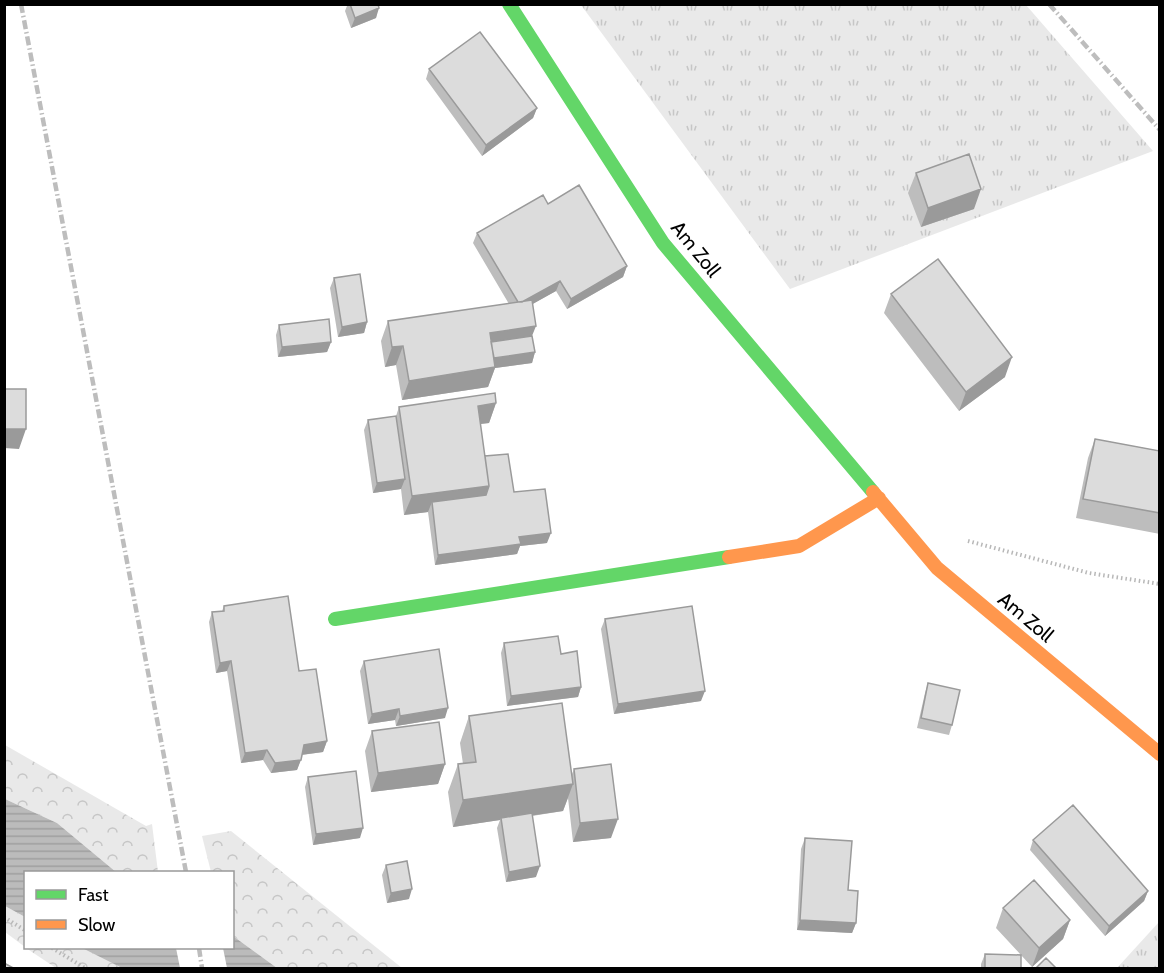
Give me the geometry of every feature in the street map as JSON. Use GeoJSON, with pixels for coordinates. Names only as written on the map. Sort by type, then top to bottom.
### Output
{"type":"FeatureCollection","features":[{"type":"Feature","properties":{"kind":"street","name":"Am Zoll"},"geometry":{"type":"LineString","coordinates":[[509,4],[663,243],[937,568],[1160,754]]}},
{"type":"Feature","properties":{"kind":"street"},"geometry":{"type":"LineString","coordinates":[[335,619],[799,546],[879,498]]}},
{"type":"Feature","properties":{"kind":"path"},"geometry":{"type":"LineString","coordinates":[[966,540],[1089,573],[1160,584]]}},
{"type":"Feature","properties":{"kind":"path"},"geometry":{"type":"LineString","coordinates":[[4,917],[24,930]]}},
{"type":"Feature","properties":{"kind":"path"},"geometry":{"type":"LineString","coordinates":[[54,949],[85,969]]}},
{"type":"Feature","properties":{"kind":"green space"},"geometry":{"type":"Polygon","coordinates":[[[581,5],[1026,5],[1153,151],[790,289],[581,5]]]}},
{"type":"Feature","properties":{"kind":"green space"},"geometry":{"type":"Polygon","coordinates":[[[5,745],[146,826],[152,824],[158,871],[115,871],[57,823],[5,799],[5,745]]]}},
{"type":"Feature","properties":{"kind":"green space"},"geometry":{"type":"Polygon","coordinates":[[[231,831],[402,968],[277,968],[234,937],[234,871],[211,871],[202,836],[231,831]]]}},
{"type":"Feature","properties":{"kind":"green space"},"geometry":{"type":"Polygon","coordinates":[[[5,906],[24,916],[24,946],[5,932],[5,906]]]}},
{"type":"Feature","properties":{"kind":"green space"},"geometry":{"type":"Polygon","coordinates":[[[1159,922],[1159,968],[1117,968],[1159,922]]]}},
{"type":"Feature","properties":{"kind":"green space"},"geometry":{"type":"Polygon","coordinates":[[[28,949],[84,949],[122,968],[56,968],[28,949]]]}},
{"type":"Feature","properties":{"kind":"shaded area"},"geometry":{"type":"Polygon","coordinates":[[[5,799],[57,823],[115,871],[24,871],[24,916],[5,906],[5,799]]]}},
{"type":"Feature","properties":{"kind":"shaded area"},"geometry":{"type":"Polygon","coordinates":[[[234,937],[277,968],[122,968],[84,949],[234,949],[234,937]]]}},
{"type":"Feature","properties":{"kind":"pier"},"geometry":{"type":"Polygon","coordinates":[[[176,949],[223,949],[227,968],[180,968],[176,949]]]}},
{"type":"Feature","properties":{"kind":"building"},"geometry":{"type":"Polygon","coordinates":[[[350,4],[378,4],[379,8],[355,18],[350,4]]]}},
{"type":"Feature","properties":{"kind":"building"},"geometry":{"type":"Polygon","coordinates":[[[480,32],[537,108],[486,145],[429,69],[480,32]]]}},
{"type":"Feature","properties":{"kind":"building"},"geometry":{"type":"Polygon","coordinates":[[[969,154],[981,189],[928,208],[916,173],[969,154]]]}},
{"type":"Feature","properties":{"kind":"building"},"geometry":{"type":"Polygon","coordinates":[[[579,185],[627,266],[571,299],[560,281],[518,302],[477,233],[543,195],[548,204],[579,185]]]}},
{"type":"Feature","properties":{"kind":"building"},"geometry":{"type":"Polygon","coordinates":[[[938,259],[1012,357],[966,392],[891,294],[938,259]]]}},
{"type":"Feature","properties":{"kind":"building"},"geometry":{"type":"Polygon","coordinates":[[[360,274],[367,322],[342,327],[334,278],[360,274]]]}},
{"type":"Feature","properties":{"kind":"building"},"geometry":{"type":"Polygon","coordinates":[[[532,300],[536,326],[490,333],[495,367],[409,381],[403,346],[392,347],[388,321],[532,300]]]}},
{"type":"Feature","properties":{"kind":"building"},"geometry":{"type":"Polygon","coordinates":[[[329,319],[331,342],[282,347],[279,325],[329,319]]]}},
{"type":"Feature","properties":{"kind":"building"},"geometry":{"type":"Polygon","coordinates":[[[532,336],[535,352],[494,358],[491,342],[532,336]]]}},
{"type":"Feature","properties":{"kind":"building"},"geometry":{"type":"Polygon","coordinates":[[[4,389],[26,389],[26,429],[4,429],[4,389]]]}},
{"type":"Feature","properties":{"kind":"building"},"geometry":{"type":"Polygon","coordinates":[[[495,393],[496,403],[478,406],[489,486],[412,496],[399,407],[495,393]]]}},
{"type":"Feature","properties":{"kind":"building"},"geometry":{"type":"Polygon","coordinates":[[[396,416],[405,479],[377,483],[368,420],[396,416]]]}},
{"type":"Feature","properties":{"kind":"building"},"geometry":{"type":"Polygon","coordinates":[[[1095,439],[1160,451],[1160,513],[1083,499],[1095,439]]]}},
{"type":"Feature","properties":{"kind":"building"},"geometry":{"type":"Polygon","coordinates":[[[508,454],[514,492],[545,489],[551,533],[519,537],[521,544],[438,555],[432,502],[486,495],[489,486],[485,456],[508,454]]]}},
{"type":"Feature","properties":{"kind":"building"},"geometry":{"type":"Polygon","coordinates":[[[288,596],[299,671],[316,669],[327,741],[304,745],[301,760],[275,763],[267,750],[245,753],[231,661],[220,663],[212,612],[224,611],[224,606],[288,596]]]}},
{"type":"Feature","properties":{"kind":"building"},"geometry":{"type":"Polygon","coordinates":[[[692,606],[705,691],[618,704],[605,619],[692,606]]]}},
{"type":"Feature","properties":{"kind":"building"},"geometry":{"type":"Polygon","coordinates":[[[558,636],[561,654],[577,651],[581,687],[511,696],[504,643],[558,636]]]}},
{"type":"Feature","properties":{"kind":"building"},"geometry":{"type":"Polygon","coordinates":[[[439,649],[448,708],[400,716],[399,709],[372,714],[364,661],[439,649]]]}},
{"type":"Feature","properties":{"kind":"building"},"geometry":{"type":"Polygon","coordinates":[[[928,683],[960,690],[952,725],[921,718],[928,683]]]}},
{"type":"Feature","properties":{"kind":"building"},"geometry":{"type":"Polygon","coordinates":[[[562,703],[573,784],[463,800],[458,764],[476,762],[469,716],[562,703]]]}},
{"type":"Feature","properties":{"kind":"building"},"geometry":{"type":"Polygon","coordinates":[[[439,722],[445,764],[378,773],[372,731],[439,722]]]}},
{"type":"Feature","properties":{"kind":"building"},"geometry":{"type":"Polygon","coordinates":[[[611,764],[618,819],[580,823],[574,769],[611,764]]]}},
{"type":"Feature","properties":{"kind":"building"},"geometry":{"type":"Polygon","coordinates":[[[356,771],[363,828],[316,834],[308,777],[356,771]]]}},
{"type":"Feature","properties":{"kind":"building"},"geometry":{"type":"Polygon","coordinates":[[[1073,805],[1148,891],[1109,926],[1033,840],[1073,805]]]}},
{"type":"Feature","properties":{"kind":"building"},"geometry":{"type":"Polygon","coordinates":[[[532,813],[540,866],[509,872],[501,818],[532,813]]]}},
{"type":"Feature","properties":{"kind":"building"},"geometry":{"type":"Polygon","coordinates":[[[805,838],[852,841],[848,890],[858,891],[856,923],[800,920],[805,838]]]}},
{"type":"Feature","properties":{"kind":"building"},"geometry":{"type":"Polygon","coordinates":[[[407,861],[412,889],[391,893],[386,865],[407,861]]]}},
{"type":"Feature","properties":{"kind":"building"},"geometry":{"type":"Polygon","coordinates":[[[1034,880],[1070,920],[1039,948],[1003,908],[1034,880]]]}},
{"type":"Feature","properties":{"kind":"building"},"geometry":{"type":"Polygon","coordinates":[[[985,954],[1021,955],[1021,969],[985,969],[985,954]]]}},
{"type":"Feature","properties":{"kind":"building"},"geometry":{"type":"Polygon","coordinates":[[[1046,958],[1057,969],[1035,969],[1046,958]]]}},
{"type":"Feature","properties":{"kind":"building"},"geometry":{"type":"Polygon","coordinates":[[[4,963],[15,969],[4,969],[4,963]]]}},
{"type":"Feature","properties":{"kind":"railway"},"geometry":{"type":"LineString","coordinates":[[21,4],[186,871]]}},
{"type":"Feature","properties":{"kind":"railway"},"geometry":{"type":"LineString","coordinates":[[1049,4],[1160,130]]}},
{"type":"Feature","properties":{"kind":"railway"},"geometry":{"type":"LineString","coordinates":[[199,949],[202,968]]}},
{"type":"Feature","properties":{"kind":"traffic: fast"},"geometry":{"type":"LineString","coordinates":[[509,4],[663,243],[873,492]]}},
{"type":"Feature","properties":{"kind":"traffic: fast"},"geometry":{"type":"LineString","coordinates":[[335,619],[729,557]]}},
{"type":"Feature","properties":{"kind":"traffic: slow"},"geometry":{"type":"LineString","coordinates":[[873,492],[937,568],[1160,754]]}},
{"type":"Feature","properties":{"kind":"traffic: slow"},"geometry":{"type":"LineString","coordinates":[[729,557],[799,546],[879,498]]}}]}
